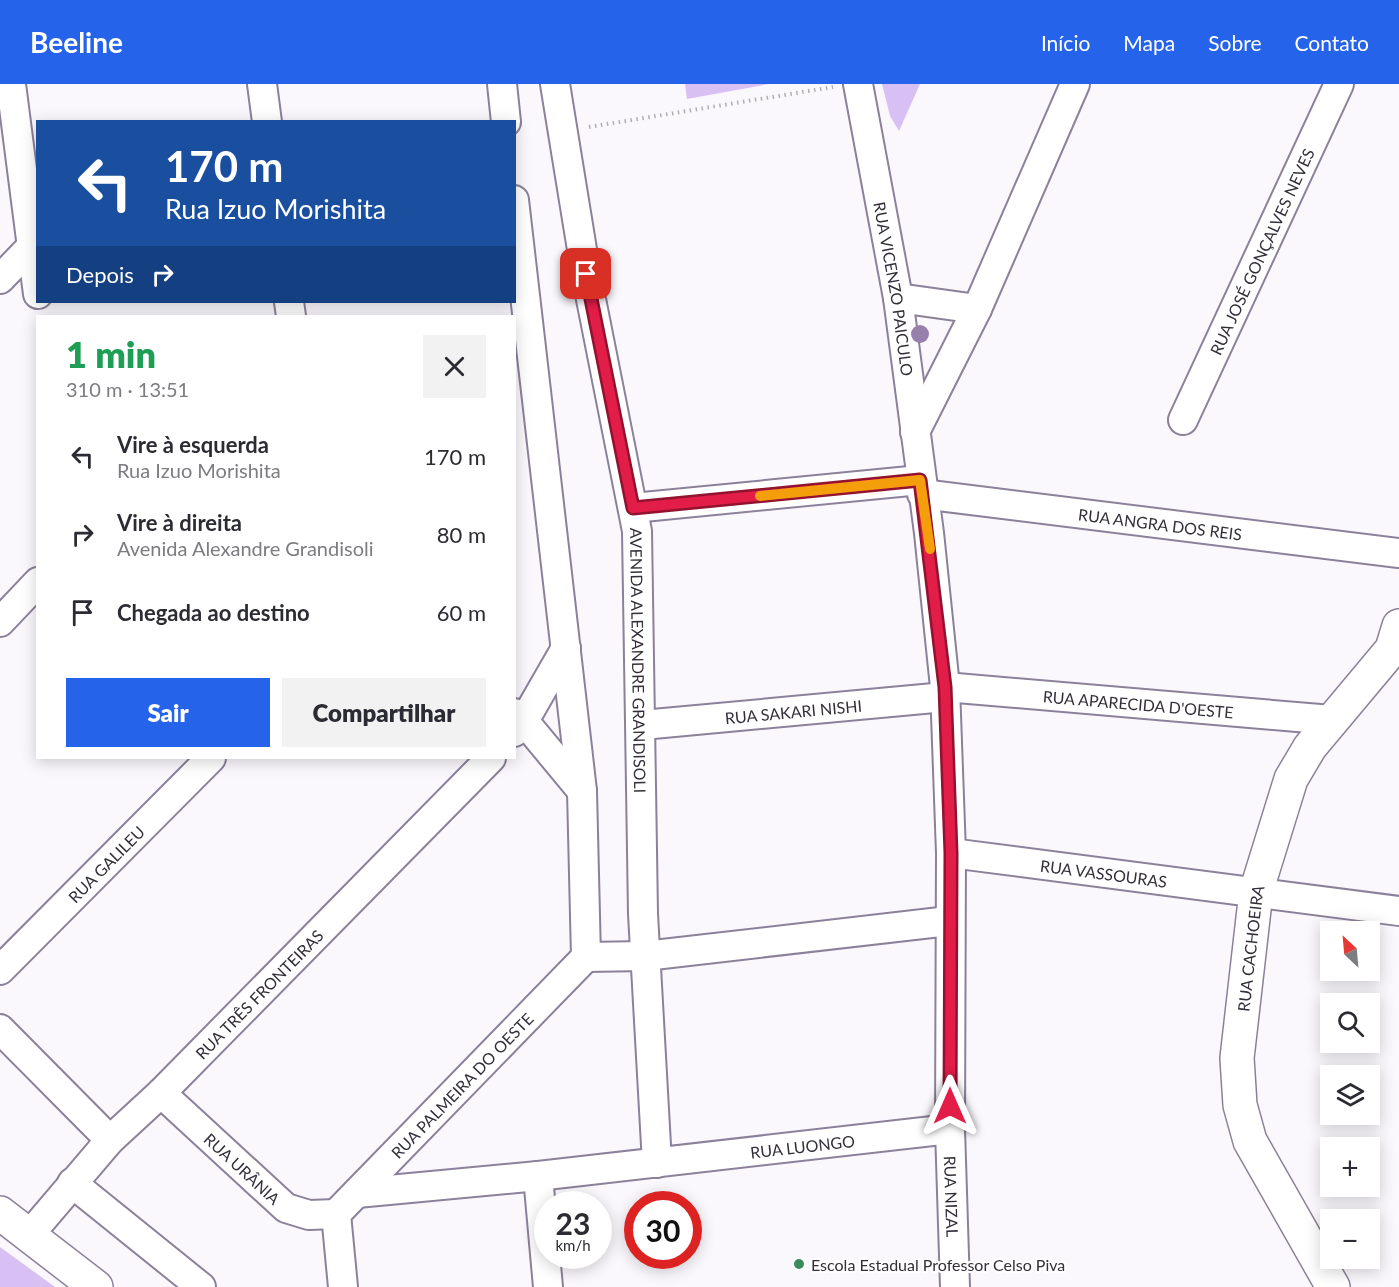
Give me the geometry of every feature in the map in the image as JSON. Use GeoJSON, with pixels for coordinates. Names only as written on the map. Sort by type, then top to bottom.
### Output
{"type":"FeatureCollection","features":[{"type":"Feature","properties":{"kind":"main road","name":"RUA CACHOEIRA"},"geometry":{"type":"LineString","coordinates":[[1333,1287],[1250,1141],[1240,1105],[1237,1058],[1256,892],[1291,779],[1310,747],[1392,649],[1399,626]]}},
{"type":"Feature","properties":{"kind":"main road"},"geometry":{"type":"LineString","coordinates":[[0,1213],[96,1287]]}},
{"type":"Feature","properties":{"kind":"street"},"geometry":{"type":"LineString","coordinates":[[10,84],[36,281]]}},
{"type":"Feature","properties":{"kind":"street"},"geometry":{"type":"LineString","coordinates":[[262,84],[267,120]]}},
{"type":"Feature","properties":{"kind":"street"},"geometry":{"type":"LineString","coordinates":[[502,84],[506,120]]}},
{"type":"Feature","properties":{"kind":"street","name":"AVENIDA ALEXANDRE GRANDISOLI"},"geometry":{"type":"LineString","coordinates":[[555,84],[586,274],[637,531],[645,956],[657,1163]]}},
{"type":"Feature","properties":{"kind":"street"},"geometry":{"type":"LineString","coordinates":[[915,432],[977,309],[1075,84]]}},
{"type":"Feature","properties":{"kind":"street","name":"RUA JOSÉ GONÇALVES NEVES"},"geometry":{"type":"LineString","coordinates":[[1184,420],[1339,84]]}},
{"type":"Feature","properties":{"kind":"street","name":"RUA VICENZO PAICULO"},"geometry":{"type":"LineString","coordinates":[[851,85],[898,298],[921,487]]}},
{"type":"Feature","properties":{"kind":"street"},"geometry":{"type":"LineString","coordinates":[[516,217],[582,791],[586,957],[645,956],[949,921]]}},
{"type":"Feature","properties":{"kind":"street"},"geometry":{"type":"LineString","coordinates":[[0,279],[31,247]]}},
{"type":"Feature","properties":{"kind":"street"},"geometry":{"type":"LineString","coordinates":[[898,298],[977,309]]}},
{"type":"Feature","properties":{"kind":"street","name":"RUA ANGRA DOS REIS"},"geometry":{"type":"LineString","coordinates":[[633,508],[921,487],[1399,553]]}},
{"type":"Feature","properties":{"kind":"street","name":"RUA NIZAL"},"geometry":{"type":"LineString","coordinates":[[921,487],[929,533],[945,692],[951,853],[950,1129],[955,1287]]}},
{"type":"Feature","properties":{"kind":"street"},"geometry":{"type":"LineString","coordinates":[[0,622],[36,584]]}},
{"type":"Feature","properties":{"kind":"street"},"geometry":{"type":"LineString","coordinates":[[566,648],[518,722],[582,791]]}},
{"type":"Feature","properties":{"kind":"street","name":"RUA APARECIDA D'OESTE"},"geometry":{"type":"LineString","coordinates":[[945,692],[1332,720]]}},
{"type":"Feature","properties":{"kind":"street","name":"RUA SAKARI NISHI"},"geometry":{"type":"LineString","coordinates":[[642,725],[945,692]]}},
{"type":"Feature","properties":{"kind":"street","name":"RUA GALILEU"},"geometry":{"type":"LineString","coordinates":[[0,970],[210,759]]}},
{"type":"Feature","properties":{"kind":"street","name":"RUA TRÊS FRONTEIRAS"},"geometry":{"type":"LineString","coordinates":[[30,1234],[110,1140],[161,1093],[490,759]]}},
{"type":"Feature","properties":{"kind":"street","name":"RUA VASSOURAS"},"geometry":{"type":"LineString","coordinates":[[951,853],[1399,911]]}},
{"type":"Feature","properties":{"kind":"street","name":"RUA PALMEIRA DO OESTE"},"geometry":{"type":"LineString","coordinates":[[336,1214],[586,957]]}},
{"type":"Feature","properties":{"kind":"street"},"geometry":{"type":"LineString","coordinates":[[0,1029],[110,1140]]}},
{"type":"Feature","properties":{"kind":"street","name":"RUA URÂNIA"},"geometry":{"type":"LineString","coordinates":[[161,1093],[286,1208],[309,1215],[336,1214]]}},
{"type":"Feature","properties":{"kind":"street","name":"RUA LUONGO"},"geometry":{"type":"LineString","coordinates":[[357,1193],[538,1176],[950,1129]]}},
{"type":"Feature","properties":{"kind":"street"},"geometry":{"type":"LineString","coordinates":[[538,1176],[548,1287]]}},
{"type":"Feature","properties":{"kind":"street"},"geometry":{"type":"LineString","coordinates":[[72,1183],[201,1287]]}},
{"type":"Feature","properties":{"kind":"street"},"geometry":{"type":"LineString","coordinates":[[336,1214],[343,1287]]}},
{"type":"Feature","properties":{"kind":"path"},"geometry":{"type":"LineString","coordinates":[[801,92],[802,84]]}},
{"type":"Feature","properties":{"kind":"path"},"geometry":{"type":"LineString","coordinates":[[561,131],[851,85]]}},
{"type":"Feature","properties":{"kind":"shaded area"},"geometry":{"type":"Polygon","coordinates":[[[685,84],[769,84],[687,99],[685,84]]]}},
{"type":"Feature","properties":{"kind":"shaded area"},"geometry":{"type":"Polygon","coordinates":[[[882,84],[920,84],[899,131],[890,116],[882,84]]]}},
{"type":"Feature","properties":{"kind":"shaded area"},"geometry":{"type":"Polygon","coordinates":[[[0,1247],[55,1287],[0,1287],[0,1247]]]}},
{"type":"Feature","properties":{"kind":"slow traffic"},"geometry":{"type":"LineString","coordinates":[[760,496],[920,480],[930,549]]}},
{"type":"Feature","properties":{"kind":"place","name":"Escola Estadual Professor Celso Piva"},"geometry":{"type":"Point","coordinates":[799,1264]}},
{"type":"Feature","properties":{"kind":"route"},"geometry":{"type":"LineString","coordinates":[[586,274],[633,508],[920,480],[929,533],[945,687],[951,853],[950,1106]]}}]}
